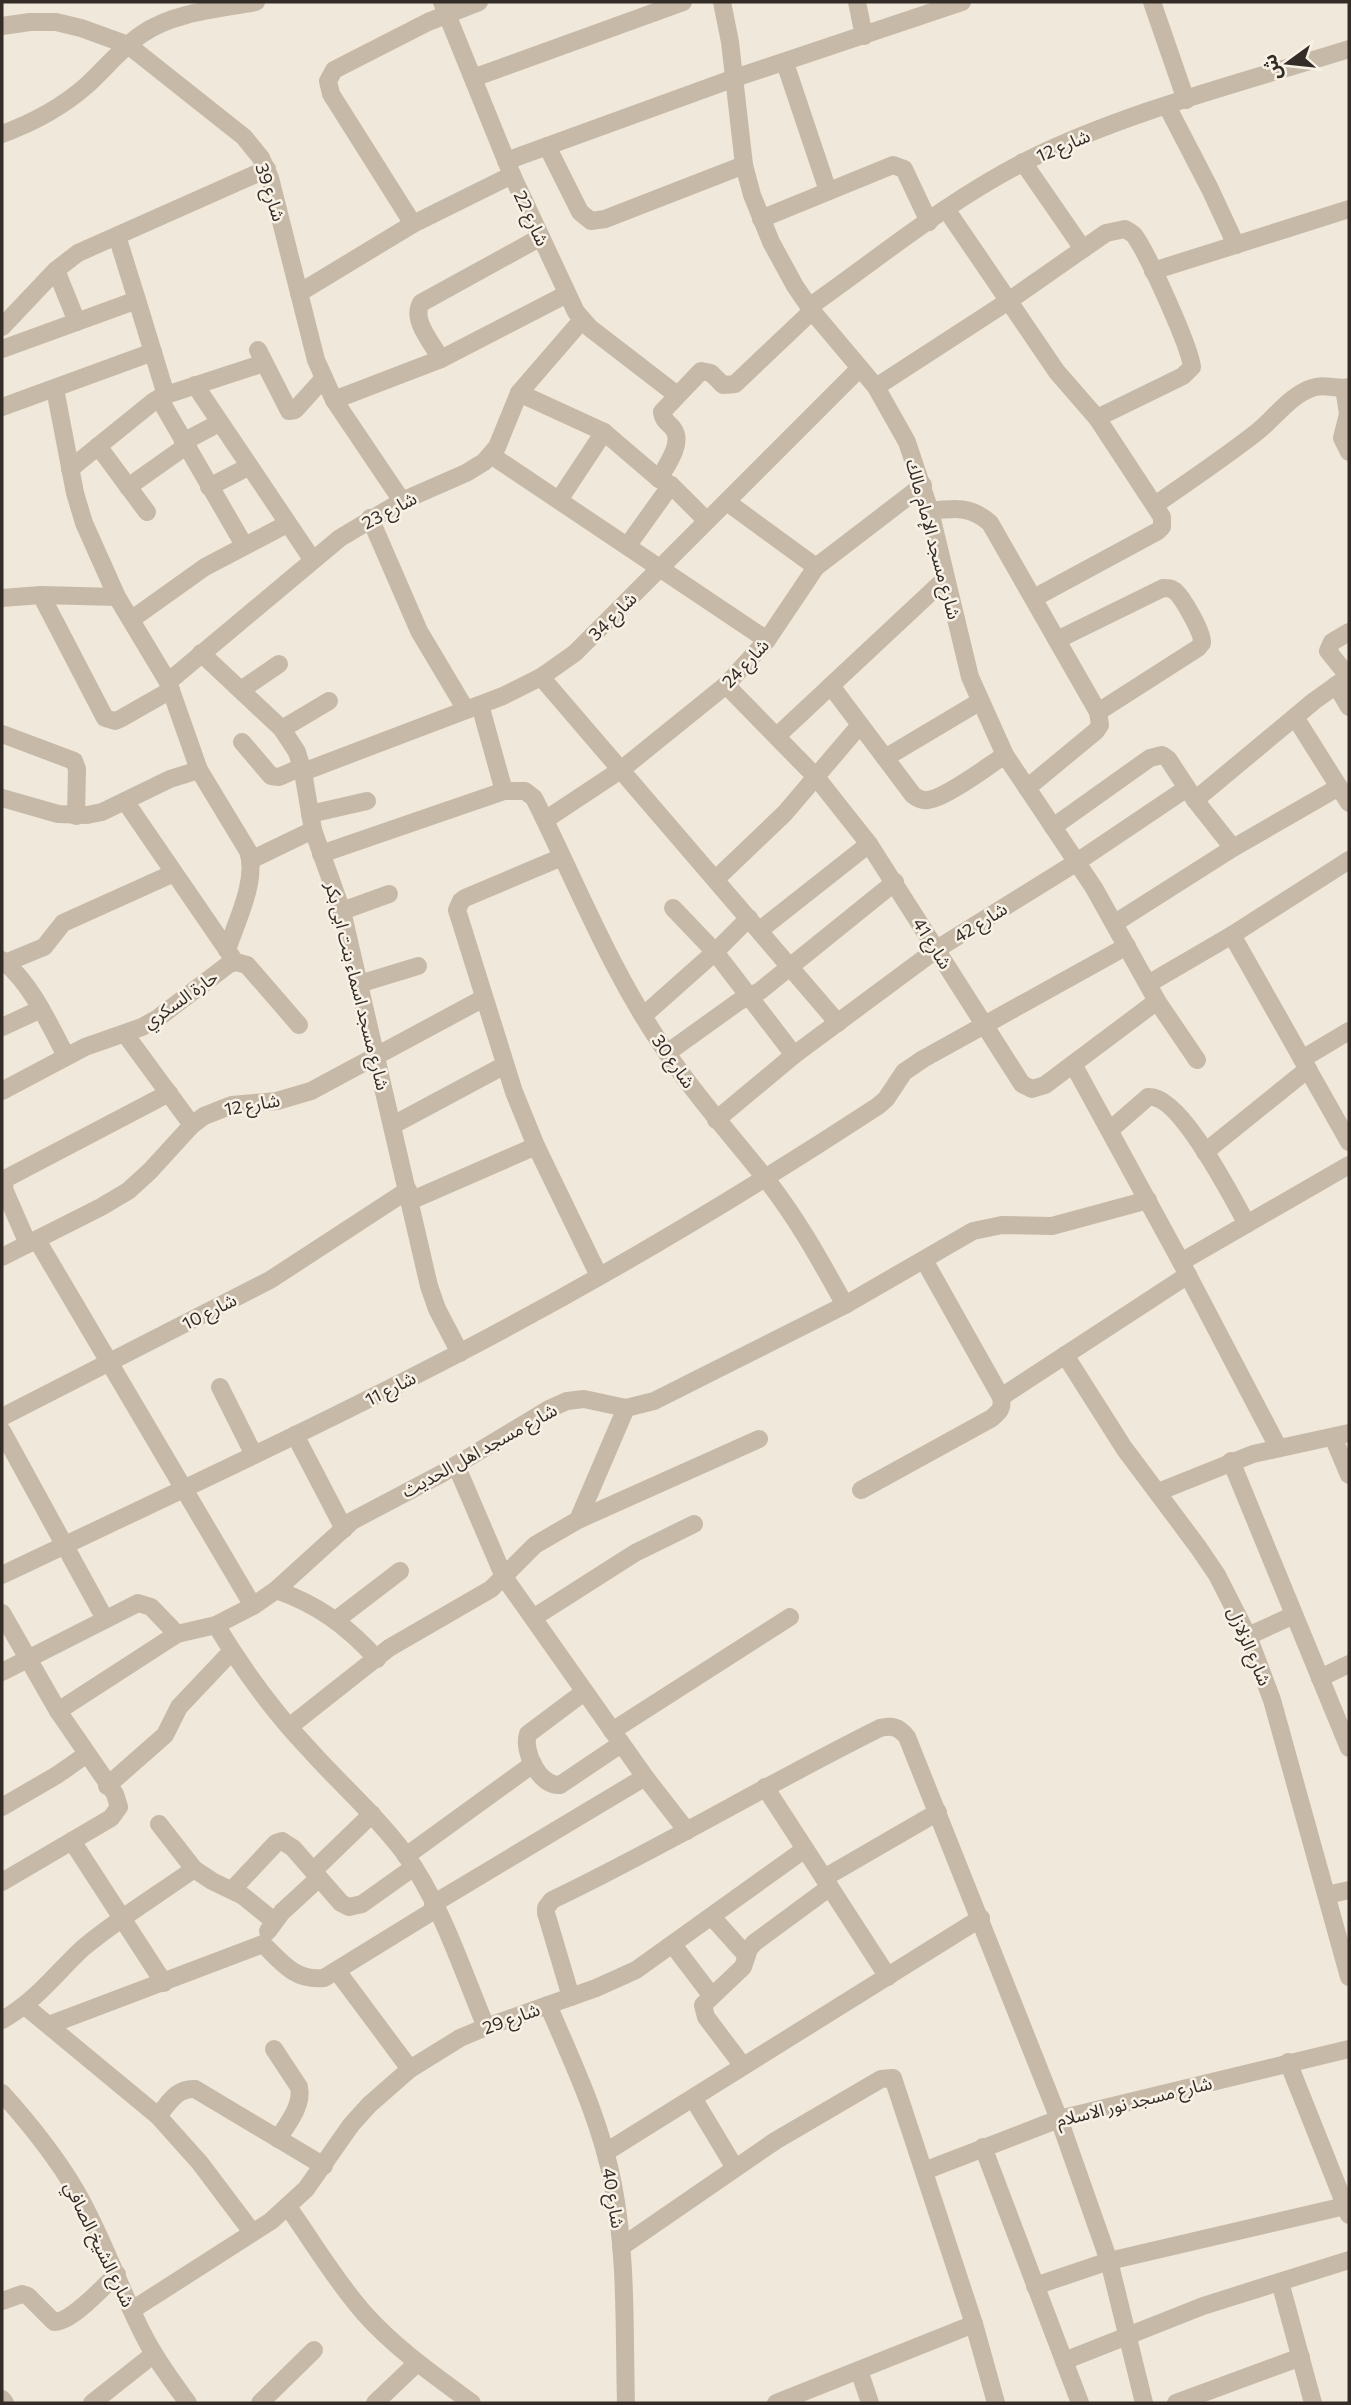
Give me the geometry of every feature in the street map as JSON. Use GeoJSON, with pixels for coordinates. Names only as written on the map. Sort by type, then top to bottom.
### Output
{"type":"FeatureCollection","features":[{"type":"Feature","properties":{"kind":"street"},"geometry":{"type":"LineString","coordinates":[[2,134],[36,120],[61,105],[84,88],[128,45],[162,23],[256,2]]}},
{"type":"Feature","properties":{"kind":"street"},"geometry":{"type":"LineString","coordinates":[[414,224],[331,94],[328,81],[334,70],[444,8],[479,2]]}},
{"type":"Feature","properties":{"kind":"street"},"geometry":{"type":"LineString","coordinates":[[473,78],[683,2]]}},
{"type":"Feature","properties":{"kind":"street"},"geometry":{"type":"LineString","coordinates":[[857,2],[864,36]]}},
{"type":"Feature","properties":{"kind":"street"},"geometry":{"type":"LineString","coordinates":[[299,293],[547,146],[732,79],[962,2]]}},
{"type":"Feature","properties":{"kind":"street"},"geometry":{"type":"LineString","coordinates":[[1152,2],[1186,100]]}},
{"type":"Feature","properties":{"kind":"street","name":"شارع مسجد الإمام مالك"},"geometry":{"type":"LineString","coordinates":[[725,3],[744,165],[761,219],[782,264],[811,309],[876,387],[907,442],[930,511],[962,652],[979,702],[1005,755],[1077,862],[1115,923],[1157,1001],[1197,1060]]}},
{"type":"Feature","properties":{"kind":"street","name":"شارع 22"},"geometry":{"type":"LineString","coordinates":[[444,8],[509,168],[567,294],[582,320],[677,395]]}},
{"type":"Feature","properties":{"kind":"street","name":"شارع 39"},"geometry":{"type":"LineString","coordinates":[[2,26],[56,22],[128,45],[244,137],[267,169],[316,360],[334,400],[402,502]]}},
{"type":"Feature","properties":{"kind":"street","name":"شارع 12"},"geometry":{"type":"LineString","coordinates":[[677,395],[701,371],[711,373],[723,385],[735,384],[811,309],[946,209],[1024,162],[1084,135],[1167,106],[1349,49]]}},
{"type":"Feature","properties":{"kind":"street"},"geometry":{"type":"LineString","coordinates":[[785,63],[828,191]]}},
{"type":"Feature","properties":{"kind":"street"},"geometry":{"type":"LineString","coordinates":[[1167,106],[1236,245]]}},
{"type":"Feature","properties":{"kind":"street"},"geometry":{"type":"LineString","coordinates":[[547,146],[580,212],[591,221],[605,219],[744,165]]}},
{"type":"Feature","properties":{"kind":"street"},"geometry":{"type":"LineString","coordinates":[[1024,162],[1083,249]]}},
{"type":"Feature","properties":{"kind":"street"},"geometry":{"type":"LineString","coordinates":[[761,219],[886,167],[899,165],[908,176],[929,222]]}},
{"type":"Feature","properties":{"kind":"street"},"geometry":{"type":"LineString","coordinates":[[2,327],[56,270],[78,253],[267,169]]}},
{"type":"Feature","properties":{"kind":"street"},"geometry":{"type":"LineString","coordinates":[[946,209],[1057,372],[1097,418],[1155,505],[1163,522],[1158,531],[1034,598]]}},
{"type":"Feature","properties":{"kind":"street"},"geometry":{"type":"LineString","coordinates":[[1153,271],[1349,209]]}},
{"type":"Feature","properties":{"kind":"street"},"geometry":{"type":"LineString","coordinates":[[876,387],[1010,300],[1106,233],[1125,229],[1133,234],[1153,271],[1188,350],[1192,367],[1183,376],[1097,418]]}},
{"type":"Feature","properties":{"kind":"street"},"geometry":{"type":"LineString","coordinates":[[117,236],[153,352],[162,396],[184,444],[244,545]]}},
{"type":"Feature","properties":{"kind":"street"},"geometry":{"type":"LineString","coordinates":[[441,359],[417,314],[421,303],[541,237]]}},
{"type":"Feature","properties":{"kind":"street"},"geometry":{"type":"LineString","coordinates":[[56,270],[76,322]]}},
{"type":"Feature","properties":{"kind":"street"},"geometry":{"type":"LineString","coordinates":[[334,400],[441,359],[567,294]]}},
{"type":"Feature","properties":{"kind":"street"},"geometry":{"type":"LineString","coordinates":[[2,349],[136,300]]}},
{"type":"Feature","properties":{"kind":"street","name":"شارع 23"},"geometry":{"type":"LineString","coordinates":[[41,595],[104,718],[115,721],[120,719],[169,686],[201,653],[312,559],[370,519],[466,473],[491,455],[502,438],[519,393],[582,320]]}},
{"type":"Feature","properties":{"kind":"street"},"geometry":{"type":"LineString","coordinates":[[2,408],[153,352]]}},
{"type":"Feature","properties":{"kind":"street"},"geometry":{"type":"LineString","coordinates":[[70,469],[162,396],[261,357],[289,411],[295,410],[324,378]]}},
{"type":"Feature","properties":{"kind":"street","name":"شارع 34"},"geometry":{"type":"LineString","coordinates":[[242,742],[271,776],[279,778],[473,708],[541,677],[575,653],[860,368]]}},
{"type":"Feature","properties":{"kind":"street"},"geometry":{"type":"LineString","coordinates":[[194,385],[312,559]]}},
{"type":"Feature","properties":{"kind":"street"},"geometry":{"type":"LineString","coordinates":[[1155,505],[1260,430],[1282,408],[1310,388],[1347,388],[1348,414],[1342,439],[1349,452]]}},
{"type":"Feature","properties":{"kind":"street"},"geometry":{"type":"LineString","coordinates":[[54,389],[84,523],[117,597],[169,686],[199,770],[251,860],[250,878],[231,956]]}},
{"type":"Feature","properties":{"kind":"street"},"geometry":{"type":"LineString","coordinates":[[519,393],[604,432],[707,521]]}},
{"type":"Feature","properties":{"kind":"street"},"geometry":{"type":"LineString","coordinates":[[628,545],[665,482],[677,443],[674,430],[662,412],[677,395]]}},
{"type":"Feature","properties":{"kind":"street"},"geometry":{"type":"LineString","coordinates":[[128,487],[184,444],[219,423]]}},
{"type":"Feature","properties":{"kind":"street"},"geometry":{"type":"LineString","coordinates":[[559,500],[604,432]]}},
{"type":"Feature","properties":{"kind":"street"},"geometry":{"type":"LineString","coordinates":[[98,446],[147,512]]}},
{"type":"Feature","properties":{"kind":"street"},"geometry":{"type":"LineString","coordinates":[[491,455],[767,640]]}},
{"type":"Feature","properties":{"kind":"street"},"geometry":{"type":"LineString","coordinates":[[209,487],[248,467]]}},
{"type":"Feature","properties":{"kind":"street","name":"شارع 24"},"geometry":{"type":"LineString","coordinates":[[545,820],[621,769],[726,684],[767,640],[816,567],[923,485]]}},
{"type":"Feature","properties":{"kind":"street"},"geometry":{"type":"LineString","coordinates":[[727,502],[816,567]]}},
{"type":"Feature","properties":{"kind":"street"},"geometry":{"type":"LineString","coordinates":[[930,511],[962,507],[982,516],[997,534],[1098,712],[1100,724],[1096,731],[1027,788]]}},
{"type":"Feature","properties":{"kind":"street"},"geometry":{"type":"LineString","coordinates":[[321,854],[504,791],[473,708],[419,631],[370,519]]}},
{"type":"Feature","properties":{"kind":"street"},"geometry":{"type":"LineString","coordinates":[[132,619],[168,592],[244,545],[287,524]]}},
{"type":"Feature","properties":{"kind":"street"},"geometry":{"type":"LineString","coordinates":[[777,736],[945,579]]}},
{"type":"Feature","properties":{"kind":"street"},"geometry":{"type":"LineString","coordinates":[[1057,640],[1163,588],[1174,590],[1179,595],[1201,633],[1203,638],[1198,648],[1098,712]]}},
{"type":"Feature","properties":{"kind":"street"},"geometry":{"type":"LineString","coordinates":[[2,598],[41,595],[117,597]]}},
{"type":"Feature","properties":{"kind":"street"},"geometry":{"type":"LineString","coordinates":[[1349,632],[1332,642],[1328,651],[1344,679],[1349,707]]}},
{"type":"Feature","properties":{"kind":"street","name":"شارع مسجد اسماء بنت ابى بكر"},"geometry":{"type":"LineString","coordinates":[[201,653],[282,729],[296,752],[302,769],[311,822],[342,911],[437,1309],[460,1353]]}},
{"type":"Feature","properties":{"kind":"street"},"geometry":{"type":"LineString","coordinates":[[241,690],[279,664]]}},
{"type":"Feature","properties":{"kind":"street"},"geometry":{"type":"LineString","coordinates":[[541,677],[838,1023]]}},
{"type":"Feature","properties":{"kind":"street","name":"شارع 42"},"geometry":{"type":"LineString","coordinates":[[716,1120],[794,1055],[937,949],[1191,794],[1344,679]]}},
{"type":"Feature","properties":{"kind":"street","name":"شارع 41"},"geometry":{"type":"LineString","coordinates":[[726,684],[816,777],[869,844],[984,1026],[1026,1087],[1038,1088],[1045,1084],[1157,1001]]}},
{"type":"Feature","properties":{"kind":"street"},"geometry":{"type":"LineString","coordinates":[[831,686],[913,795],[926,801],[940,797],[1005,755]]}},
{"type":"Feature","properties":{"kind":"street"},"geometry":{"type":"LineString","coordinates":[[282,729],[329,701]]}},
{"type":"Feature","properties":{"kind":"street"},"geometry":{"type":"LineString","coordinates":[[885,758],[979,702]]}},
{"type":"Feature","properties":{"kind":"street"},"geometry":{"type":"LineString","coordinates":[[1295,717],[1349,803]]}},
{"type":"Feature","properties":{"kind":"street"},"geometry":{"type":"LineString","coordinates":[[716,879],[768,830],[860,725]]}},
{"type":"Feature","properties":{"kind":"street"},"geometry":{"type":"LineString","coordinates":[[2,734],[74,761],[77,769],[76,816]]}},
{"type":"Feature","properties":{"kind":"street"},"geometry":{"type":"LineString","coordinates":[[1053,827],[1155,755],[1162,755],[1168,759],[1233,848]]}},
{"type":"Feature","properties":{"kind":"street"},"geometry":{"type":"LineString","coordinates":[[2,798],[58,814],[76,816],[102,812],[170,779],[199,770]]}},
{"type":"Feature","properties":{"kind":"street"},"geometry":{"type":"LineString","coordinates":[[1115,923],[1233,848],[1339,787]]}},
{"type":"Feature","properties":{"kind":"street","name":"شارع 30"},"geometry":{"type":"LineString","coordinates":[[504,791],[526,792],[534,798],[599,938],[643,1016],[667,1054],[716,1120],[766,1179],[818,1258],[845,1306]]}},
{"type":"Feature","properties":{"kind":"street"},"geometry":{"type":"LineString","coordinates":[[125,801],[231,956]]}},
{"type":"Feature","properties":{"kind":"street"},"geometry":{"type":"LineString","coordinates":[[251,860],[311,822],[367,801]]}},
{"type":"Feature","properties":{"kind":"street"},"geometry":{"type":"LineString","coordinates":[[643,1016],[715,952],[869,844]]}},
{"type":"Feature","properties":{"kind":"street"},"geometry":{"type":"LineString","coordinates":[[562,857],[465,898],[458,905],[458,915],[505,1065],[536,1146],[600,1276]]}},
{"type":"Feature","properties":{"kind":"street"},"geometry":{"type":"LineString","coordinates":[[1148,984],[1232,935],[1349,860]]}},
{"type":"Feature","properties":{"kind":"street"},"geometry":{"type":"LineString","coordinates":[[66,1056],[41,1009],[19,977],[3,962],[44,947],[63,923],[174,873]]}},
{"type":"Feature","properties":{"kind":"street"},"geometry":{"type":"LineString","coordinates":[[667,1054],[760,991],[895,882]]}},
{"type":"Feature","properties":{"kind":"street"},"geometry":{"type":"LineString","coordinates":[[342,911],[389,894]]}},
{"type":"Feature","properties":{"kind":"street"},"geometry":{"type":"LineString","coordinates":[[673,908],[715,952],[794,1055]]}},
{"type":"Feature","properties":{"kind":"street"},"geometry":{"type":"LineString","coordinates":[[1232,935],[1349,1142]]}},
{"type":"Feature","properties":{"kind":"street","name":"شارع 11"},"geometry":{"type":"LineString","coordinates":[[2,1575],[460,1353],[600,1276],[766,1179],[878,1106],[886,1099],[904,1072],[913,1065],[1127,946]]}},
{"type":"Feature","properties":{"kind":"street","name":"حارة السكري"},"geometry":{"type":"LineString","coordinates":[[2,1091],[66,1056],[105,1039],[125,1034],[158,1018],[229,964],[231,956],[247,965],[299,1025]]}},
{"type":"Feature","properties":{"kind":"street"},"geometry":{"type":"LineString","coordinates":[[359,984],[418,966]]}},
{"type":"Feature","properties":{"kind":"street","name":"شارع 12"},"geometry":{"type":"LineString","coordinates":[[2,1257],[128,1191],[192,1125],[218,1109],[277,1101],[310,1091],[484,998]]}},
{"type":"Feature","properties":{"kind":"street"},"geometry":{"type":"LineString","coordinates":[[2,1027],[41,1009]]}},
{"type":"Feature","properties":{"kind":"street"},"geometry":{"type":"LineString","coordinates":[[1205,1152],[1305,1064],[1349,1031]]}},
{"type":"Feature","properties":{"kind":"street"},"geometry":{"type":"LineString","coordinates":[[125,1034],[192,1125]]}},
{"type":"Feature","properties":{"kind":"street"},"geometry":{"type":"LineString","coordinates":[[1073,1064],[1185,1268],[1278,1447]]}},
{"type":"Feature","properties":{"kind":"street"},"geometry":{"type":"LineString","coordinates":[[393,1125],[505,1065]]}},
{"type":"Feature","properties":{"kind":"street"},"geometry":{"type":"LineString","coordinates":[[169,1093],[5,1179],[4,1189],[33,1242],[109,1362],[253,1606]]}},
{"type":"Feature","properties":{"kind":"street"},"geometry":{"type":"LineString","coordinates":[[1110,1130],[1143,1100],[1153,1097],[1172,1108],[1186,1123],[1205,1152],[1247,1224]]}},
{"type":"Feature","properties":{"kind":"street","name":"شارع 10"},"geometry":{"type":"LineString","coordinates":[[2,1417],[270,1280],[409,1196],[536,1146]]}},
{"type":"Feature","properties":{"kind":"street"},"geometry":{"type":"LineString","coordinates":[[1001,1397],[1065,1355],[1247,1224],[1349,1165]]}},
{"type":"Feature","properties":{"kind":"street","name":"شارع مسجد اهل الحديث"},"geometry":{"type":"LineString","coordinates":[[58,1711],[177,1634],[216,1625],[253,1606],[276,1590],[363,1514],[456,1465],[548,1409],[567,1401],[584,1399],[626,1408],[654,1401],[845,1306],[961,1236],[987,1226],[1052,1226],[1148,1200]]}},
{"type":"Feature","properties":{"kind":"street"},"geometry":{"type":"LineString","coordinates":[[861,1490],[992,1418],[1000,1412],[1003,1405],[924,1260]]}},
{"type":"Feature","properties":{"kind":"street","name":"شارع الزلازل"},"geometry":{"type":"LineString","coordinates":[[1065,1355],[1124,1448],[1211,1566],[1248,1636],[1272,1700],[1349,1977]]}},
{"type":"Feature","properties":{"kind":"street"},"geometry":{"type":"LineString","coordinates":[[220,1387],[254,1455]]}},
{"type":"Feature","properties":{"kind":"street"},"geometry":{"type":"LineString","coordinates":[[578,1520],[626,1408]]}},
{"type":"Feature","properties":{"kind":"street"},"geometry":{"type":"LineString","coordinates":[[2,1431],[105,1619]]}},
{"type":"Feature","properties":{"kind":"street"},"geometry":{"type":"LineString","coordinates":[[295,1435],[344,1529]]}},
{"type":"Feature","properties":{"kind":"street"},"geometry":{"type":"LineString","coordinates":[[1158,1492],[1231,1461],[1278,1447],[1341,1435],[1349,1475]]}},
{"type":"Feature","properties":{"kind":"street"},"geometry":{"type":"LineString","coordinates":[[289,1727],[405,1638],[491,1589],[536,1545],[578,1520],[759,1439]]}},
{"type":"Feature","properties":{"kind":"street"},"geometry":{"type":"LineString","coordinates":[[1231,1461],[1349,1748]]}},
{"type":"Feature","properties":{"kind":"street"},"geometry":{"type":"LineString","coordinates":[[456,1465],[504,1577],[645,1777],[687,1831]]}},
{"type":"Feature","properties":{"kind":"street"},"geometry":{"type":"LineString","coordinates":[[533,1618],[626,1558],[694,1524]]}},
{"type":"Feature","properties":{"kind":"street"},"geometry":{"type":"LineString","coordinates":[[336,1619],[400,1571]]}},
{"type":"Feature","properties":{"kind":"street"},"geometry":{"type":"LineString","coordinates":[[276,1590],[300,1598],[336,1619],[377,1659]]}},
{"type":"Feature","properties":{"kind":"street"},"geometry":{"type":"LineString","coordinates":[[2,1672],[130,1605],[144,1604],[151,1607],[177,1634]]}},
{"type":"Feature","properties":{"kind":"street"},"geometry":{"type":"LineString","coordinates":[[2,1613],[58,1711],[118,1800],[115,1814],[2,1882]]}},
{"type":"Feature","properties":{"kind":"street"},"geometry":{"type":"LineString","coordinates":[[1248,1636],[1294,1615]]}},
{"type":"Feature","properties":{"kind":"street"},"geometry":{"type":"LineString","coordinates":[[584,1692],[528,1734],[526,1746],[533,1764],[551,1786],[560,1785],[617,1737],[790,1617]]}},
{"type":"Feature","properties":{"kind":"street"},"geometry":{"type":"LineString","coordinates":[[216,1625],[232,1651],[289,1727],[372,1814],[410,1861],[435,1906],[486,2026]]}},
{"type":"Feature","properties":{"kind":"street"},"geometry":{"type":"LineString","coordinates":[[107,1786],[165,1735],[179,1707],[232,1651]]}},
{"type":"Feature","properties":{"kind":"street"},"geometry":{"type":"LineString","coordinates":[[1320,1678],[1349,1664]]}},
{"type":"Feature","properties":{"kind":"street"},"geometry":{"type":"LineString","coordinates":[[571,1997],[546,1913],[548,1903],[880,1728],[889,1726],[901,1730],[907,1737],[938,1812],[1059,2119],[1109,2261],[1144,2403]]}},
{"type":"Feature","properties":{"kind":"street"},"geometry":{"type":"LineString","coordinates":[[2,1807],[57,1776],[87,1754]]}},
{"type":"Feature","properties":{"kind":"street"},"geometry":{"type":"LineString","coordinates":[[232,1890],[276,1843],[282,1841],[288,1843],[341,1903],[349,1907],[362,1904],[410,1861],[533,1764]]}},
{"type":"Feature","properties":{"kind":"street"},"geometry":{"type":"LineString","coordinates":[[263,1944],[290,1971],[300,1977],[324,1978],[435,1906],[645,1777]]}},
{"type":"Feature","properties":{"kind":"street"},"geometry":{"type":"LineString","coordinates":[[765,1787],[888,1977]]}},
{"type":"Feature","properties":{"kind":"street"},"geometry":{"type":"LineString","coordinates":[[743,2066],[703,2011],[703,2005],[743,1967],[746,1955],[754,1943],[827,1882],[938,1812]]}},
{"type":"Feature","properties":{"kind":"street"},"geometry":{"type":"LineString","coordinates":[[49,2025],[263,1944],[274,1922],[372,1814]]}},
{"type":"Feature","properties":{"kind":"street"},"geometry":{"type":"LineString","coordinates":[[159,1824],[194,1869],[254,1904],[274,1922]]}},
{"type":"Feature","properties":{"kind":"street"},"geometry":{"type":"LineString","coordinates":[[72,1840],[164,1983]]}},
{"type":"Feature","properties":{"kind":"street","name":"شارع 29"},"geometry":{"type":"LineString","coordinates":[[132,2310],[288,2207],[324,2166],[351,2125],[369,2105],[410,2069],[442,2048],[486,2026],[617,1980],[673,1945],[805,1849]]}},
{"type":"Feature","properties":{"kind":"street"},"geometry":{"type":"LineString","coordinates":[[2,2020],[25,2006],[83,1948],[194,1869]]}},
{"type":"Feature","properties":{"kind":"street"},"geometry":{"type":"LineString","coordinates":[[1326,1895],[1349,1891]]}},
{"type":"Feature","properties":{"kind":"street"},"geometry":{"type":"LineString","coordinates":[[712,1917],[746,1955]]}},
{"type":"Feature","properties":{"kind":"street"},"geometry":{"type":"LineString","coordinates":[[606,2152],[981,1918]]}},
{"type":"Feature","properties":{"kind":"street"},"geometry":{"type":"LineString","coordinates":[[673,1945],[711,1995]]}},
{"type":"Feature","properties":{"kind":"street"},"geometry":{"type":"LineString","coordinates":[[337,1972],[410,2069]]}},
{"type":"Feature","properties":{"kind":"street","name":"شارع 40"},"geometry":{"type":"LineString","coordinates":[[548,2005],[584,2090],[606,2152],[621,2247],[626,2403]]}},
{"type":"Feature","properties":{"kind":"street"},"geometry":{"type":"LineString","coordinates":[[25,2006],[158,2116],[200,2163],[252,2232]]}},
{"type":"Feature","properties":{"kind":"street"},"geometry":{"type":"LineString","coordinates":[[274,2049],[301,2094],[298,2105],[278,2139]]}},
{"type":"Feature","properties":{"kind":"street","name":"شارع مسجد نور الاسلام"},"geometry":{"type":"LineString","coordinates":[[924,2171],[1059,2119],[1349,2049]]}},
{"type":"Feature","properties":{"kind":"street"},"geometry":{"type":"LineString","coordinates":[[1035,2286],[1109,2261],[1347,2211],[1288,2062]]}},
{"type":"Feature","properties":{"kind":"street"},"geometry":{"type":"LineString","coordinates":[[621,2247],[795,2128],[888,2077],[892,2078],[896,2083],[974,2324],[996,2403]]}},
{"type":"Feature","properties":{"kind":"street"},"geometry":{"type":"LineString","coordinates":[[158,2116],[177,2093],[195,2089],[324,2166]]}},
{"type":"Feature","properties":{"kind":"street","name":"شارع الشيخ الصافي"},"geometry":{"type":"LineString","coordinates":[[2,2092],[51,2152],[76,2191],[154,2354],[187,2403]]}},
{"type":"Feature","properties":{"kind":"street"},"geometry":{"type":"LineString","coordinates":[[693,2098],[735,2168]]}},
{"type":"Feature","properties":{"kind":"street"},"geometry":{"type":"LineString","coordinates":[[983,2147],[1080,2403]]}},
{"type":"Feature","properties":{"kind":"street"},"geometry":{"type":"LineString","coordinates":[[288,2207],[358,2305],[417,2363],[472,2403]]}},
{"type":"Feature","properties":{"kind":"street"},"geometry":{"type":"LineString","coordinates":[[1063,2361],[1203,2306],[1349,2260]]}},
{"type":"Feature","properties":{"kind":"street"},"geometry":{"type":"LineString","coordinates":[[2,2301],[22,2294],[28,2296],[54,2322],[59,2322],[71,2315],[117,2274]]}},
{"type":"Feature","properties":{"kind":"street"},"geometry":{"type":"LineString","coordinates":[[1280,2282],[1313,2403]]}},
{"type":"Feature","properties":{"kind":"street"},"geometry":{"type":"LineString","coordinates":[[776,2403],[974,2324]]}},
{"type":"Feature","properties":{"kind":"street"},"geometry":{"type":"LineString","coordinates":[[260,2403],[314,2350]]}},
{"type":"Feature","properties":{"kind":"street"},"geometry":{"type":"LineString","coordinates":[[92,2403],[154,2354]]}},
{"type":"Feature","properties":{"kind":"street"},"geometry":{"type":"LineString","coordinates":[[1176,2403],[1301,2357]]}},
{"type":"Feature","properties":{"kind":"street"},"geometry":{"type":"LineString","coordinates":[[375,2403],[417,2363]]}},
{"type":"Feature","properties":{"kind":"street"},"geometry":{"type":"LineString","coordinates":[[859,2371],[870,2403]]}},
{"type":"Feature","properties":{"kind":"street"},"geometry":{"type":"LineString","coordinates":[[2,2399],[5,2403]]}}]}
